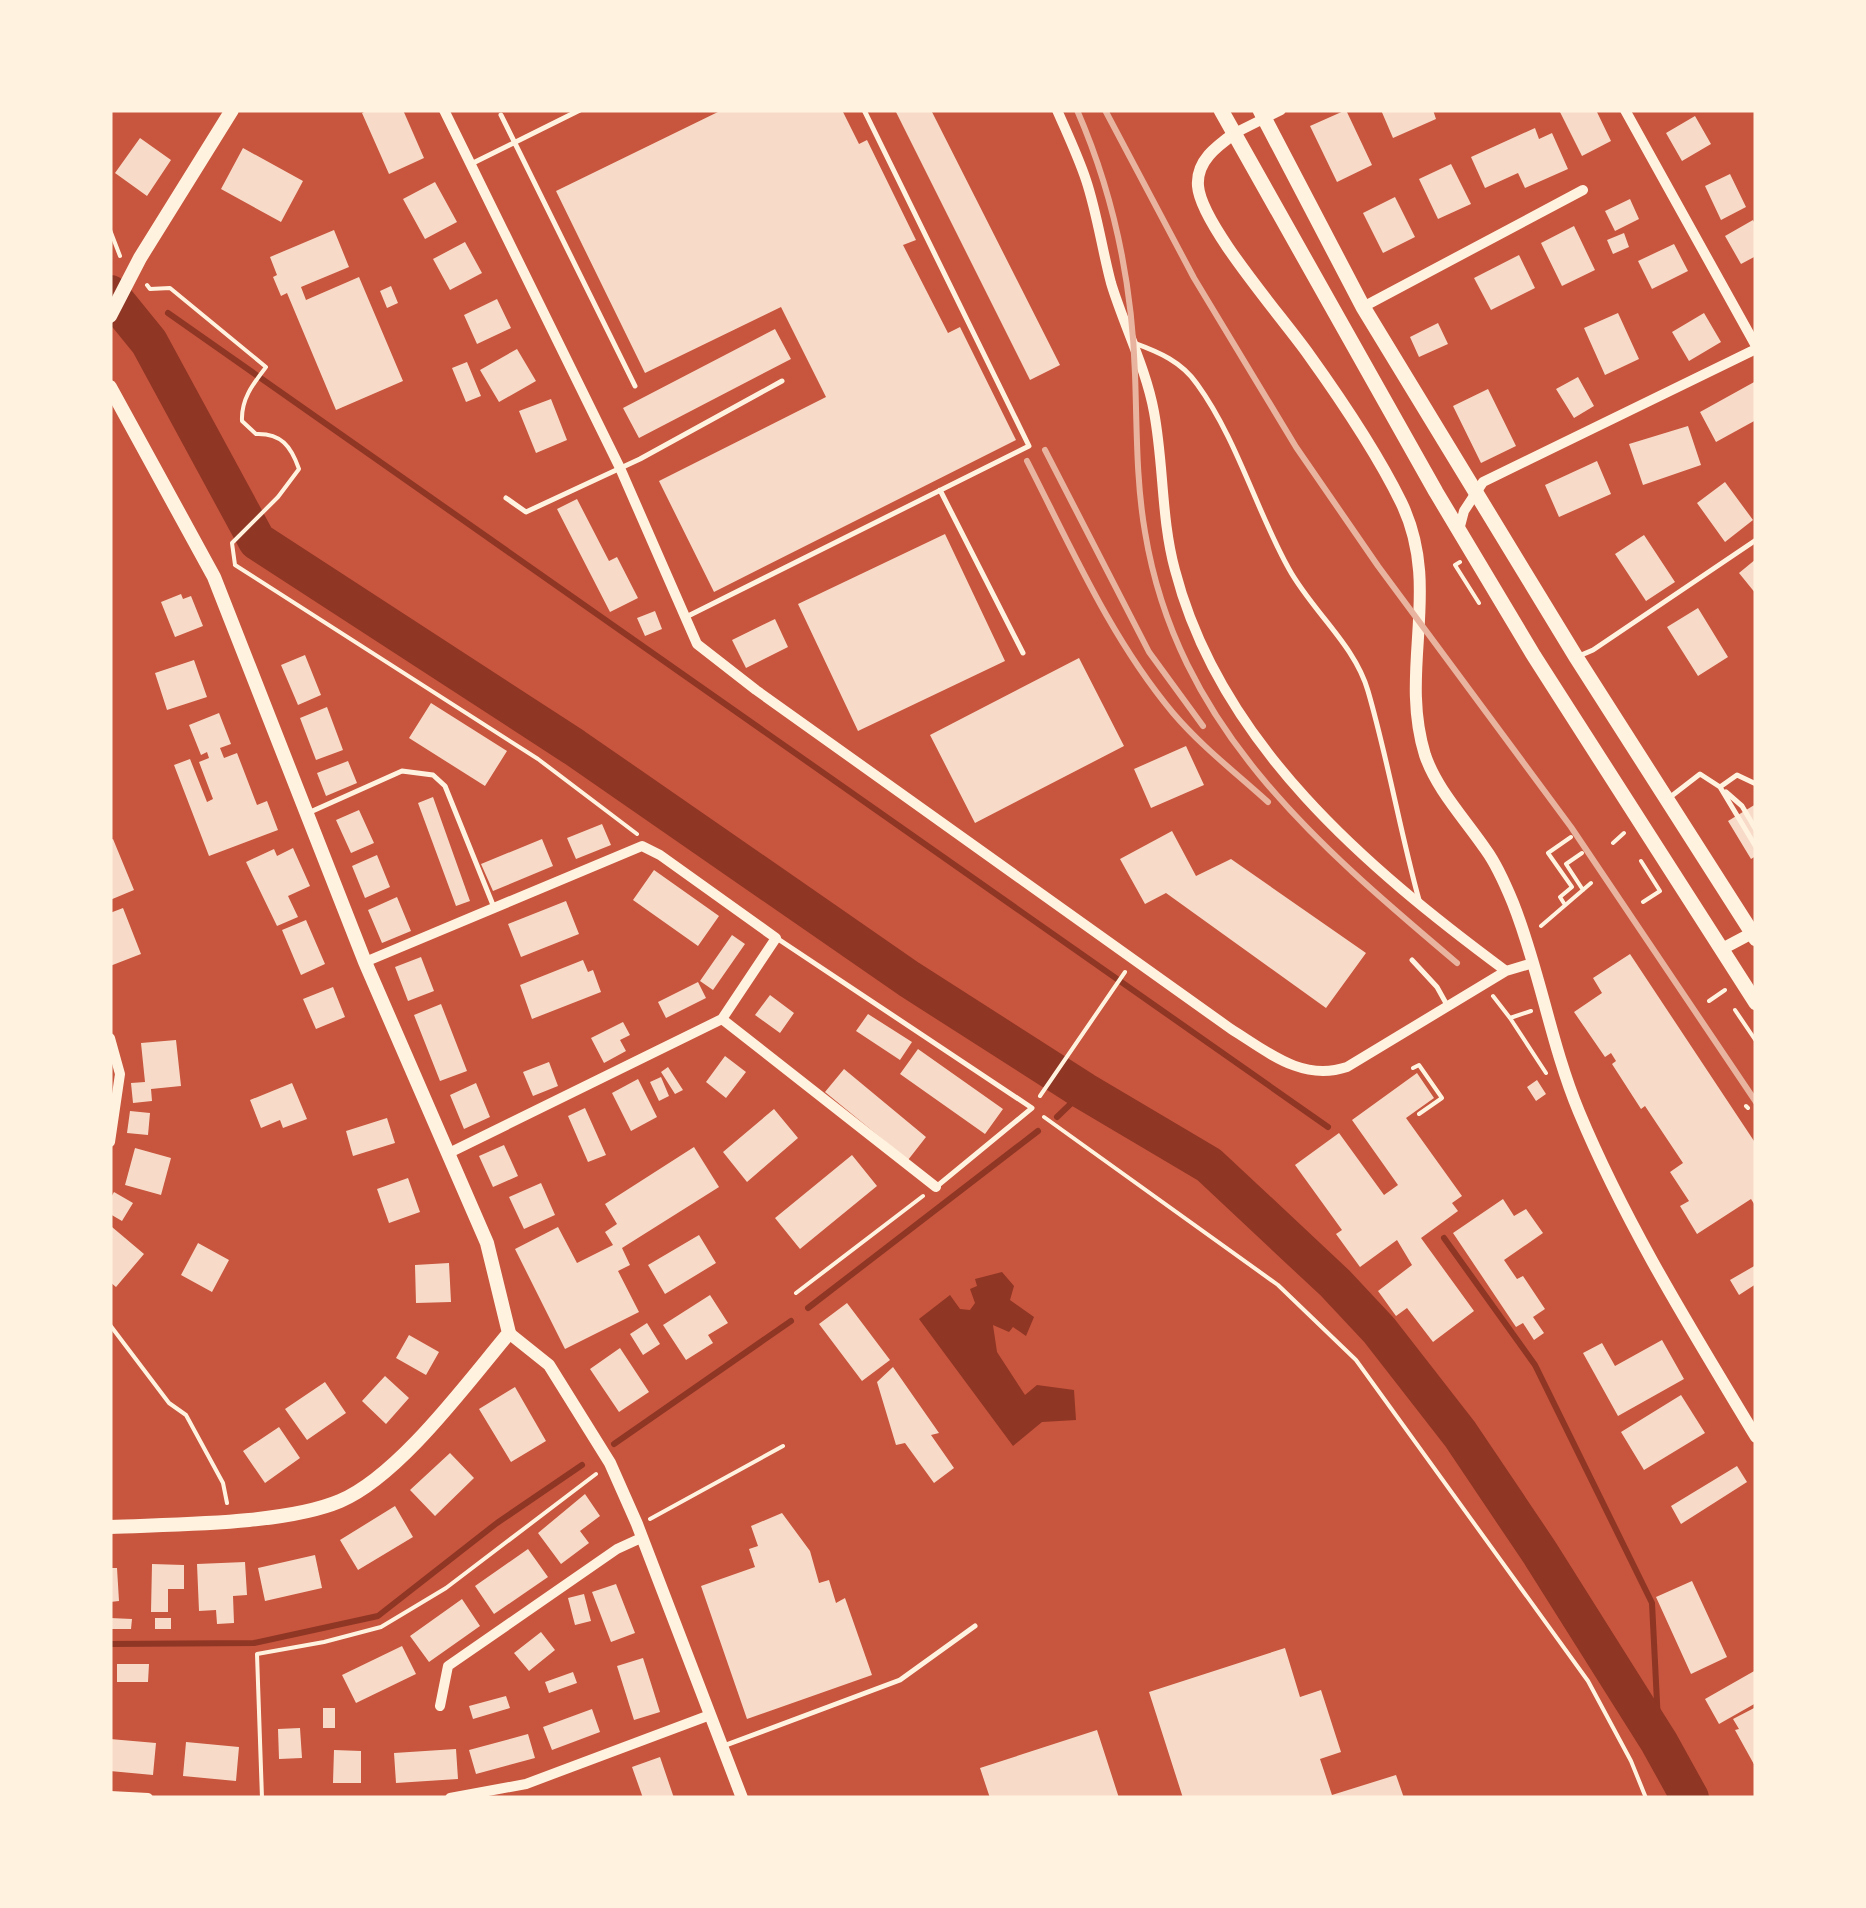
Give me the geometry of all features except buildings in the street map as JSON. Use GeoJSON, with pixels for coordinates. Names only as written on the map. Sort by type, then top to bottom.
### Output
{"type":"FeatureCollection","features":[{"type":"Feature","properties":{"kind":"main road"},"geometry":{"type":"LineString","coordinates":[[110,316],[130,275],[232,110]]}},
{"type":"Feature","properties":{"kind":"main road"},"geometry":{"type":"LineString","coordinates":[[1221,110],[1534,656],[1756,1003]]}},
{"type":"Feature","properties":{"kind":"main road"},"geometry":{"type":"LineString","coordinates":[[1271,113],[1363,307],[1576,657],[1755,934]]}},
{"type":"Feature","properties":{"kind":"main road"},"geometry":{"type":"LineString","coordinates":[[110,386],[214,577],[365,962],[487,1243],[509,1333],[420,1436],[380,1474],[341,1501],[254,1518],[110,1526]]}},
{"type":"Feature","properties":{"kind":"street"},"geometry":{"type":"LineString","coordinates":[[444,110],[620,468],[697,644],[1231,1029],[1307,1072],[1328,1073],[1347,1066],[1506,972],[1534,963]]}},
{"type":"Feature","properties":{"kind":"street"},"geometry":{"type":"LineString","coordinates":[[1057,110],[1086,181],[1112,285],[1154,412],[1174,570],[1212,669],[1230,701],[1292,781],[1422,907],[1506,972]]}},
{"type":"Feature","properties":{"kind":"street"},"geometry":{"type":"LineString","coordinates":[[1460,530],[1464,510],[1483,482],[1756,348],[1625,110]]}},
{"type":"Feature","properties":{"kind":"street"},"geometry":{"type":"LineString","coordinates":[[1271,113],[1206,157],[1197,182],[1199,194],[1214,226],[1322,373],[1401,502],[1420,556],[1422,584],[1414,694],[1426,756],[1439,785],[1490,854],[1513,902],[1578,1110],[1619,1197],[1658,1272],[1756,1438]]}},
{"type":"Feature","properties":{"kind":"street"},"geometry":{"type":"LineString","coordinates":[[1363,307],[1583,190]]}},
{"type":"Feature","properties":{"kind":"street"},"geometry":{"type":"LineString","coordinates":[[365,962],[642,846],[660,854],[776,938],[722,1020],[447,1154]]}},
{"type":"Feature","properties":{"kind":"street"},"geometry":{"type":"LineString","coordinates":[[1722,950],[1755,934]]}},
{"type":"Feature","properties":{"kind":"street"},"geometry":{"type":"LineString","coordinates":[[722,1020],[936,1187]]}},
{"type":"Feature","properties":{"kind":"street"},"geometry":{"type":"LineString","coordinates":[[110,1038],[120,1074],[110,1142]]}},
{"type":"Feature","properties":{"kind":"street"},"geometry":{"type":"LineString","coordinates":[[509,1333],[549,1365],[610,1463],[742,1798]]}},
{"type":"Feature","properties":{"kind":"street"},"geometry":{"type":"LineString","coordinates":[[440,1706],[448,1666],[639,1531]]}},
{"type":"Feature","properties":{"kind":"street"},"geometry":{"type":"LineString","coordinates":[[450,1798],[526,1784],[710,1715]]}},
{"type":"Feature","properties":{"kind":"street"},"geometry":{"type":"LineString","coordinates":[[110,1796],[148,1798]]}},
{"type":"Feature","properties":{"kind":"lane"},"geometry":{"type":"LineString","coordinates":[[471,164],[580,110]]}},
{"type":"Feature","properties":{"kind":"lane"},"geometry":{"type":"LineString","coordinates":[[686,617],[1030,446],[864,110]]}},
{"type":"Feature","properties":{"kind":"lane"},"geometry":{"type":"LineString","coordinates":[[502,115],[635,386]]}},
{"type":"Feature","properties":{"kind":"lane"},"geometry":{"type":"LineString","coordinates":[[1133,342],[1180,365],[1196,382],[1290,572],[1368,688],[1422,907]]}},
{"type":"Feature","properties":{"kind":"lane"},"geometry":{"type":"LineString","coordinates":[[506,498],[526,512],[620,468],[782,381]]}},
{"type":"Feature","properties":{"kind":"lane"},"geometry":{"type":"LineString","coordinates":[[940,490],[1023,653]]}},
{"type":"Feature","properties":{"kind":"lane"},"geometry":{"type":"LineString","coordinates":[[1576,657],[1593,650],[1756,540]]}},
{"type":"Feature","properties":{"kind":"lane"},"geometry":{"type":"LineString","coordinates":[[305,814],[402,771],[432,775],[445,786],[494,908]]}},
{"type":"Feature","properties":{"kind":"lane"},"geometry":{"type":"LineString","coordinates":[[1667,800],[1700,774],[1742,806],[1756,830]]}},
{"type":"Feature","properties":{"kind":"lane"},"geometry":{"type":"LineString","coordinates":[[1720,787],[1737,775],[1756,784]]}},
{"type":"Feature","properties":{"kind":"lane"},"geometry":{"type":"LineString","coordinates":[[1720,787],[1756,848]]}},
{"type":"Feature","properties":{"kind":"lane"},"geometry":{"type":"LineString","coordinates":[[776,938],[1032,1108],[936,1187]]}},
{"type":"Feature","properties":{"kind":"lane"},"geometry":{"type":"LineString","coordinates":[[1412,960],[1437,987],[1448,1008]]}},
{"type":"Feature","properties":{"kind":"lane"},"geometry":{"type":"LineString","coordinates":[[723,1746],[900,1680],[975,1626]]}},
{"type":"Feature","properties":{"kind":"path"},"geometry":{"type":"LineString","coordinates":[[110,230],[130,275],[150,289],[170,288],[266,367],[241,407],[242,421],[256,434],[273,434],[292,448],[299,469],[278,497],[232,543],[234,565],[538,758],[641,836],[642,846]]}},
{"type":"Feature","properties":{"kind":"path"},"geometry":{"type":"LineString","coordinates":[[1613,843],[1624,834]]}},
{"type":"Feature","properties":{"kind":"path"},"geometry":{"type":"LineString","coordinates":[[1565,905],[1560,896],[1572,887],[1548,853],[1571,837]]}},
{"type":"Feature","properties":{"kind":"path"},"geometry":{"type":"LineString","coordinates":[[1582,853],[1566,864],[1583,890]]}},
{"type":"Feature","properties":{"kind":"path"},"geometry":{"type":"LineString","coordinates":[[1643,863],[1660,891],[1643,902]]}},
{"type":"Feature","properties":{"kind":"path"},"geometry":{"type":"LineString","coordinates":[[1540,926],[1591,883]]}},
{"type":"Feature","properties":{"kind":"path"},"geometry":{"type":"LineString","coordinates":[[1040,1096],[1124,974]]}},
{"type":"Feature","properties":{"kind":"path"},"geometry":{"type":"LineString","coordinates":[[1484,985],[1546,1072],[1551,1088]]}},
{"type":"Feature","properties":{"kind":"path"},"geometry":{"type":"LineString","coordinates":[[1710,1001],[1729,988]]}},
{"type":"Feature","properties":{"kind":"path"},"geometry":{"type":"LineString","coordinates":[[1510,1018],[1547,1005]]}},
{"type":"Feature","properties":{"kind":"path"},"geometry":{"type":"LineString","coordinates":[[1736,1010],[1756,1041]]}},
{"type":"Feature","properties":{"kind":"path"},"geometry":{"type":"LineString","coordinates":[[1413,1068],[1418,1064],[1442,1098],[1419,1114]]}},
{"type":"Feature","properties":{"kind":"path"},"geometry":{"type":"LineString","coordinates":[[1032,1108],[1278,1285],[1356,1360],[1588,1681],[1646,1798]]}},
{"type":"Feature","properties":{"kind":"path"},"geometry":{"type":"LineString","coordinates":[[796,1294],[936,1187]]}},
{"type":"Feature","properties":{"kind":"path"},"geometry":{"type":"LineString","coordinates":[[110,1326],[169,1403],[186,1415],[224,1484],[224,1504],[249,1501],[254,1518]]}},
{"type":"Feature","properties":{"kind":"path"},"geometry":{"type":"LineString","coordinates":[[639,1531],[783,1446]]}},
{"type":"Feature","properties":{"kind":"path"},"geometry":{"type":"LineString","coordinates":[[262,1798],[257,1654],[381,1627],[446,1588],[610,1463]]}},
{"type":"Feature","properties":{"kind":"shaded area"},"geometry":{"type":"Polygon","coordinates":[[[1002,1272],[1014,1286],[1010,1300],[1034,1317],[1026,1336],[1013,1327],[1009,1332],[993,1325],[997,1352],[1025,1395],[1037,1385],[1074,1390],[1076,1420],[1042,1422],[1013,1446],[919,1319],[950,1295],[960,1309],[970,1310],[975,1303],[970,1289],[977,1286],[975,1279],[1002,1272]]]}},
{"type":"Feature","properties":{"kind":"waterway"},"geometry":{"type":"LineString","coordinates":[[110,294],[149,342],[257,541],[574,747],[909,979],[1209,1165],[1335,1283],[1379,1330],[1460,1434],[1540,1553],[1690,1798]]}},
{"type":"Feature","properties":{"kind":"waterway"},"geometry":{"type":"LineString","coordinates":[[168,313],[1328,1127]]}},
{"type":"Feature","properties":{"kind":"waterway"},"geometry":{"type":"LineString","coordinates":[[1057,1117],[1084,1091]]}},
{"type":"Feature","properties":{"kind":"waterway"},"geometry":{"type":"LineString","coordinates":[[808,1308],[1038,1131]]}},
{"type":"Feature","properties":{"kind":"waterway"},"geometry":{"type":"LineString","coordinates":[[1444,1238],[1535,1365],[1652,1603],[1659,1742]]}},
{"type":"Feature","properties":{"kind":"waterway"},"geometry":{"type":"LineString","coordinates":[[614,1444],[791,1321]]}},
{"type":"Feature","properties":{"kind":"waterway"},"geometry":{"type":"LineString","coordinates":[[110,1644],[254,1643],[378,1616],[497,1523],[582,1465]]}},
{"type":"Feature","properties":{"kind":"railway"},"geometry":{"type":"LineString","coordinates":[[1077,110],[1101,174],[1119,239],[1130,306],[1138,473],[1145,532],[1162,601],[1187,664],[1220,722],[1304,825],[1457,963]]}},
{"type":"Feature","properties":{"kind":"railway"},"geometry":{"type":"LineString","coordinates":[[1105,110],[1194,278],[1296,447],[1378,566],[1571,827],[1756,1102]]}},
{"type":"Feature","properties":{"kind":"railway"},"geometry":{"type":"LineString","coordinates":[[1045,450],[1149,652],[1203,726]]}},
{"type":"Feature","properties":{"kind":"railway"},"geometry":{"type":"LineString","coordinates":[[1027,461],[1093,592],[1151,684],[1195,737],[1268,802]]}}]}
